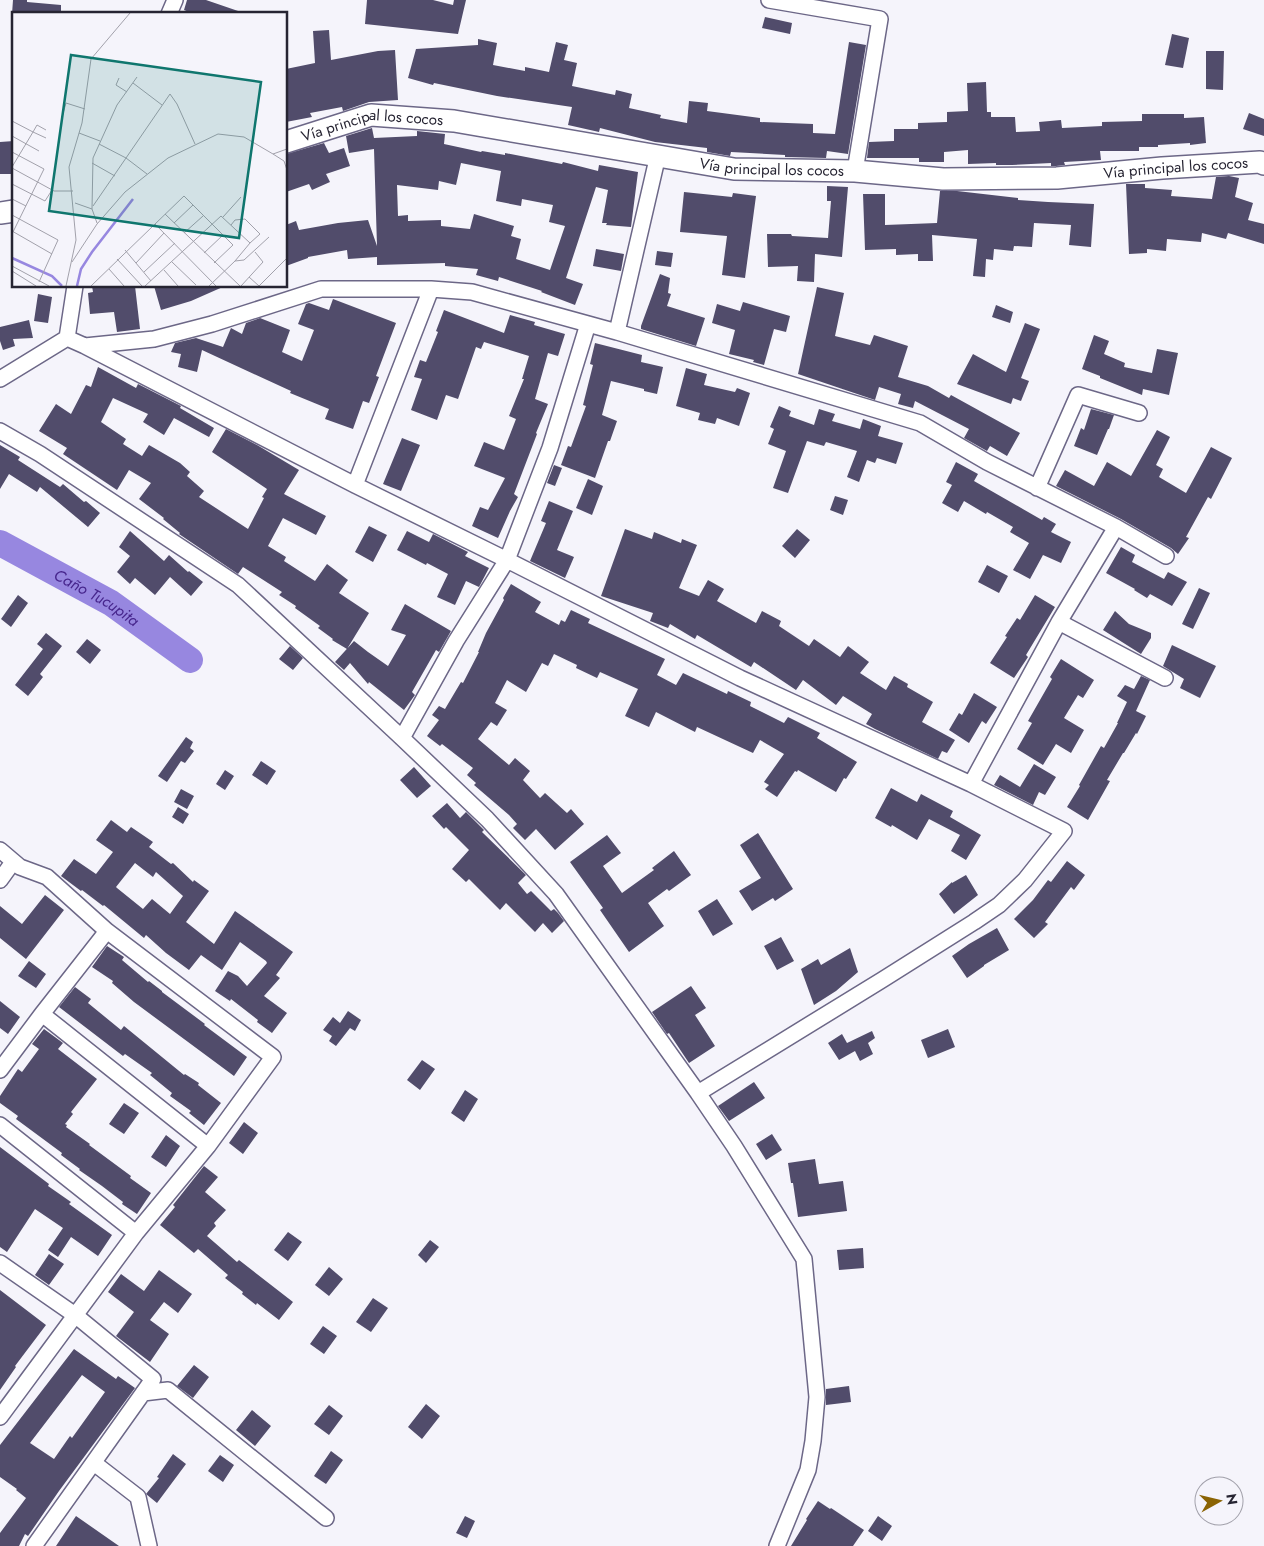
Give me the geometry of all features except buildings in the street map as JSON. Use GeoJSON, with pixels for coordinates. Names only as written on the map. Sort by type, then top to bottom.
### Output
{"type":"FeatureCollection","features":[{"type":"Feature","properties":{"kind":"street"},"geometry":{"type":"LineString","coordinates":[[769,0],[880,19],[855,171]]}},
{"type":"Feature","properties":{"kind":"street","name":"Vía principal los cocos"},"geometry":{"type":"LineString","coordinates":[[288,141],[371,115],[454,121],[734,169],[855,171],[943,179],[1057,178],[1162,168],[1260,162],[1264,164]]}},
{"type":"Feature","properties":{"kind":"street"},"geometry":{"type":"LineString","coordinates":[[618,332],[658,155]]}},
{"type":"Feature","properties":{"kind":"street"},"geometry":{"type":"LineString","coordinates":[[0,379],[67,338],[75,288]]}},
{"type":"Feature","properties":{"kind":"street"},"geometry":{"type":"LineString","coordinates":[[85,346],[154,339],[212,324],[321,290],[431,288],[472,292],[618,332],[920,423],[987,462],[1116,528],[1166,556]]}},
{"type":"Feature","properties":{"kind":"street"},"geometry":{"type":"LineString","coordinates":[[355,485],[431,288]]}},
{"type":"Feature","properties":{"kind":"street"},"geometry":{"type":"LineString","coordinates":[[402,738],[456,641],[507,560],[550,448],[588,324]]}},
{"type":"Feature","properties":{"kind":"street"},"geometry":{"type":"LineString","coordinates":[[67,338],[740,678],[971,784],[1064,831],[1025,880],[999,905],[941,943],[698,1093]]}},
{"type":"Feature","properties":{"kind":"street"},"geometry":{"type":"LineString","coordinates":[[1037,488],[1078,395],[1139,413]]}},
{"type":"Feature","properties":{"kind":"street"},"geometry":{"type":"LineString","coordinates":[[0,431],[40,454],[238,585],[402,738],[487,819],[556,894],[698,1093],[734,1146],[804,1259],[817,1397],[813,1441],[808,1470],[777,1546]]}},
{"type":"Feature","properties":{"kind":"street"},"geometry":{"type":"LineString","coordinates":[[971,784],[1059,622],[1116,528]]}},
{"type":"Feature","properties":{"kind":"street"},"geometry":{"type":"LineString","coordinates":[[1059,622],[1165,678]]}},
{"type":"Feature","properties":{"kind":"street"},"geometry":{"type":"LineString","coordinates":[[0,850],[20,867],[47,877],[107,931],[273,1057],[208,1146],[136,1233],[1,1415]]}},
{"type":"Feature","properties":{"kind":"street"},"geometry":{"type":"LineString","coordinates":[[0,880],[13,862]]}},
{"type":"Feature","properties":{"kind":"street"},"geometry":{"type":"LineString","coordinates":[[0,1070],[107,931]]}},
{"type":"Feature","properties":{"kind":"street"},"geometry":{"type":"LineString","coordinates":[[42,1014],[208,1146]]}},
{"type":"Feature","properties":{"kind":"street"},"geometry":{"type":"LineString","coordinates":[[0,1125],[136,1233]]}},
{"type":"Feature","properties":{"kind":"street"},"geometry":{"type":"LineString","coordinates":[[0,1263],[75,1315],[153,1379],[34,1546]]}},
{"type":"Feature","properties":{"kind":"street"},"geometry":{"type":"LineString","coordinates":[[144,1392],[168,1390],[326,1518]]}},
{"type":"Feature","properties":{"kind":"street"},"geometry":{"type":"LineString","coordinates":[[94,1463],[138,1497],[149,1546]]}},
{"type":"Feature","properties":{"kind":"waterway","name":"Caño Tucupita"},"geometry":{"type":"LineString","coordinates":[[0,543],[111,603],[190,660]]}}]}
